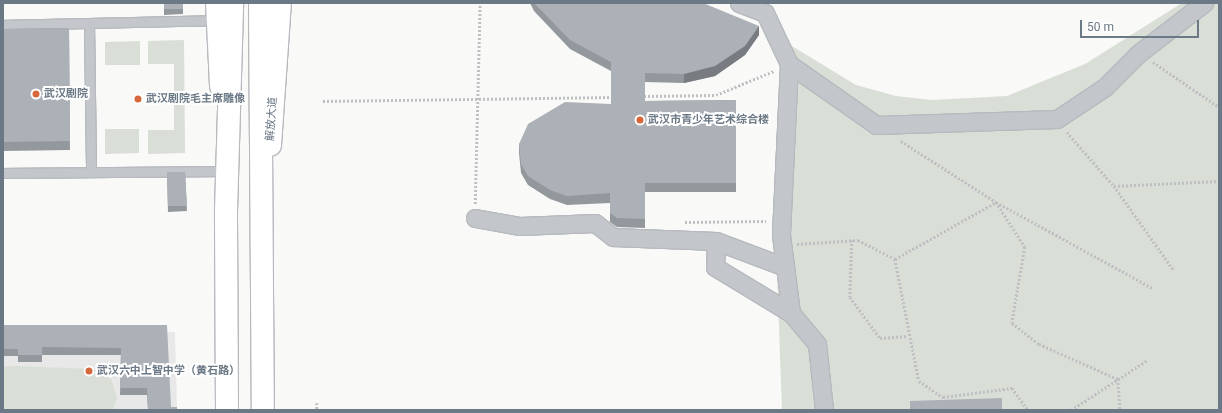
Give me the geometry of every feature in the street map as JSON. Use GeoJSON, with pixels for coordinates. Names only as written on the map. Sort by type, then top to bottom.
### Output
{"type":"FeatureCollection","features":[{"type":"Feature","properties":{"kind":"main road"},"geometry":{"type":"LineString","coordinates":[[227,410],[226,211],[232,3]]}},
{"type":"Feature","properties":{"kind":"main road","name":"解放大道"},"geometry":{"type":"LineString","coordinates":[[260,3],[263,234],[262,410]]}},
{"type":"Feature","properties":{"kind":"main road","name":"解放大道"},"geometry":{"type":"LineString","coordinates":[[263,234],[280,3]]}},
{"type":"Feature","properties":{"kind":"main road"},"geometry":{"type":"LineString","coordinates":[[218,11],[226,211]]}},
{"type":"Feature","properties":{"kind":"street"},"geometry":{"type":"LineString","coordinates":[[739,3],[765,13],[789,64],[782,245],[791,314]]}},
{"type":"Feature","properties":{"kind":"street"},"geometry":{"type":"LineString","coordinates":[[789,64],[876,125],[1057,119],[1105,87],[1139,53],[1204,3]]}},
{"type":"Feature","properties":{"kind":"street"},"geometry":{"type":"LineString","coordinates":[[475,218],[520,226],[595,223],[614,237],[716,240],[785,267]]}},
{"type":"Feature","properties":{"kind":"street"},"geometry":{"type":"LineString","coordinates":[[716,240],[715,267],[791,314],[817,344],[824,410]]}},
{"type":"Feature","properties":{"kind":"lane"},"geometry":{"type":"LineString","coordinates":[[3,25],[89,23],[218,11]]}},
{"type":"Feature","properties":{"kind":"lane"},"geometry":{"type":"LineString","coordinates":[[89,23],[91,172]]}},
{"type":"Feature","properties":{"kind":"lane"},"geometry":{"type":"LineString","coordinates":[[3,173],[224,171]]}},
{"type":"Feature","properties":{"kind":"path"},"geometry":{"type":"LineString","coordinates":[[475,218],[480,3]]}},
{"type":"Feature","properties":{"kind":"path"},"geometry":{"type":"LineString","coordinates":[[1139,53],[1219,107]]}},
{"type":"Feature","properties":{"kind":"path"},"geometry":{"type":"LineString","coordinates":[[636,96],[716,96],[789,64]]}},
{"type":"Feature","properties":{"kind":"path"},"geometry":{"type":"LineString","coordinates":[[323,101],[620,97]]}},
{"type":"Feature","properties":{"kind":"path"},"geometry":{"type":"LineString","coordinates":[[1057,119],[1114,186],[1173,269]]}},
{"type":"Feature","properties":{"kind":"path"},"geometry":{"type":"LineString","coordinates":[[876,125],[996,202],[1154,288]]}},
{"type":"Feature","properties":{"kind":"path"},"geometry":{"type":"LineString","coordinates":[[1114,186],[1219,181]]}},
{"type":"Feature","properties":{"kind":"path"},"geometry":{"type":"LineString","coordinates":[[896,259],[996,202]]}},
{"type":"Feature","properties":{"kind":"path"},"geometry":{"type":"LineString","coordinates":[[996,202],[1025,247],[1012,323],[1039,344],[1118,379]]}},
{"type":"Feature","properties":{"kind":"path"},"geometry":{"type":"LineString","coordinates":[[852,240],[850,297],[880,338],[908,336]]}},
{"type":"Feature","properties":{"kind":"path"},"geometry":{"type":"LineString","coordinates":[[782,245],[858,240],[896,259]]}},
{"type":"Feature","properties":{"kind":"path"},"geometry":{"type":"LineString","coordinates":[[896,259],[908,336],[918,381],[943,397],[1012,388],[1028,410]]}},
{"type":"Feature","properties":{"kind":"path"},"geometry":{"type":"LineString","coordinates":[[1071,410],[1146,361]]}},
{"type":"Feature","properties":{"kind":"path"},"geometry":{"type":"LineString","coordinates":[[1118,379],[1120,410]]}},
{"type":"Feature","properties":{"kind":"path"},"geometry":{"type":"LineString","coordinates":[[316,403],[316,410]]}},
{"type":"Feature","properties":{"kind":"shaded area"},"geometry":{"type":"Polygon","coordinates":[[[1182,3],[1219,3],[1219,410],[782,410],[776,243],[782,40],[856,85],[896,96],[931,100],[1007,96],[1085,64],[1182,3]]]}},
{"type":"Feature","properties":{"kind":"shaded area"},"geometry":{"type":"Polygon","coordinates":[[[184,40],[185,153],[148,154],[148,130],[174,130],[174,64],[148,64],[148,41],[184,40]]]}},
{"type":"Feature","properties":{"kind":"shaded area"},"geometry":{"type":"Polygon","coordinates":[[[140,41],[140,65],[105,65],[105,42],[140,41]]]}},
{"type":"Feature","properties":{"kind":"shaded area"},"geometry":{"type":"Polygon","coordinates":[[[105,129],[139,129],[139,153],[105,154],[105,129]]]}},
{"type":"Feature","properties":{"kind":"shaded area","name":"武汉六中上智中学（黄石路）"},"geometry":{"type":"Polygon","coordinates":[[[175,332],[177,410],[3,410],[3,333],[175,332]]]}},
{"type":"Feature","properties":{"kind":"shaded area"},"geometry":{"type":"Polygon","coordinates":[[[3,367],[95,369],[111,379],[117,397],[113,410],[3,410],[3,367]]]}},
{"type":"Feature","properties":{"kind":"building"},"geometry":{"type":"Polygon","coordinates":[[[164,3],[183,3],[183,9],[164,9],[164,3]]]}},
{"type":"Feature","properties":{"kind":"building","name":"武汉市青少年艺术综合楼"},"geometry":{"type":"Polygon","coordinates":[[[534,3],[703,3],[759,26],[745,46],[715,66],[684,74],[645,73],[645,101],[736,100],[736,183],[645,183],[645,219],[617,218],[610,213],[610,193],[567,196],[550,190],[528,176],[521,164],[519,144],[528,124],[565,102],[611,104],[611,62],[570,40],[534,3]]]}},
{"type":"Feature","properties":{"kind":"building","name":"武汉剧院"},"geometry":{"type":"Polygon","coordinates":[[[69,28],[70,141],[3,142],[3,29],[69,28]]]}},
{"type":"Feature","properties":{"kind":"building"},"geometry":{"type":"Polygon","coordinates":[[[167,172],[185,172],[187,206],[168,206],[167,172]]]}},
{"type":"Feature","properties":{"kind":"building"},"geometry":{"type":"Polygon","coordinates":[[[3,325],[167,325],[171,407],[177,407],[177,410],[148,410],[147,388],[120,388],[121,348],[42,347],[42,355],[18,355],[18,349],[4,349],[3,325]]]}},
{"type":"Feature","properties":{"kind":"building"},"geometry":{"type":"Polygon","coordinates":[[[1002,398],[1002,410],[910,410],[910,401],[1002,398]]]}},
{"type":"Feature","properties":{"kind":"place","name":"武汉剧院"},"geometry":{"type":"Point","coordinates":[36,94]}},
{"type":"Feature","properties":{"kind":"place","name":"武汉剧院毛主席雕像"},"geometry":{"type":"Point","coordinates":[138,99]}},
{"type":"Feature","properties":{"kind":"place","name":"武汉市青少年艺术综合楼"},"geometry":{"type":"Point","coordinates":[640,120]}},
{"type":"Feature","properties":{"kind":"place","name":"武汉六中上智中学（黄石路）"},"geometry":{"type":"Point","coordinates":[89,371]}}]}
